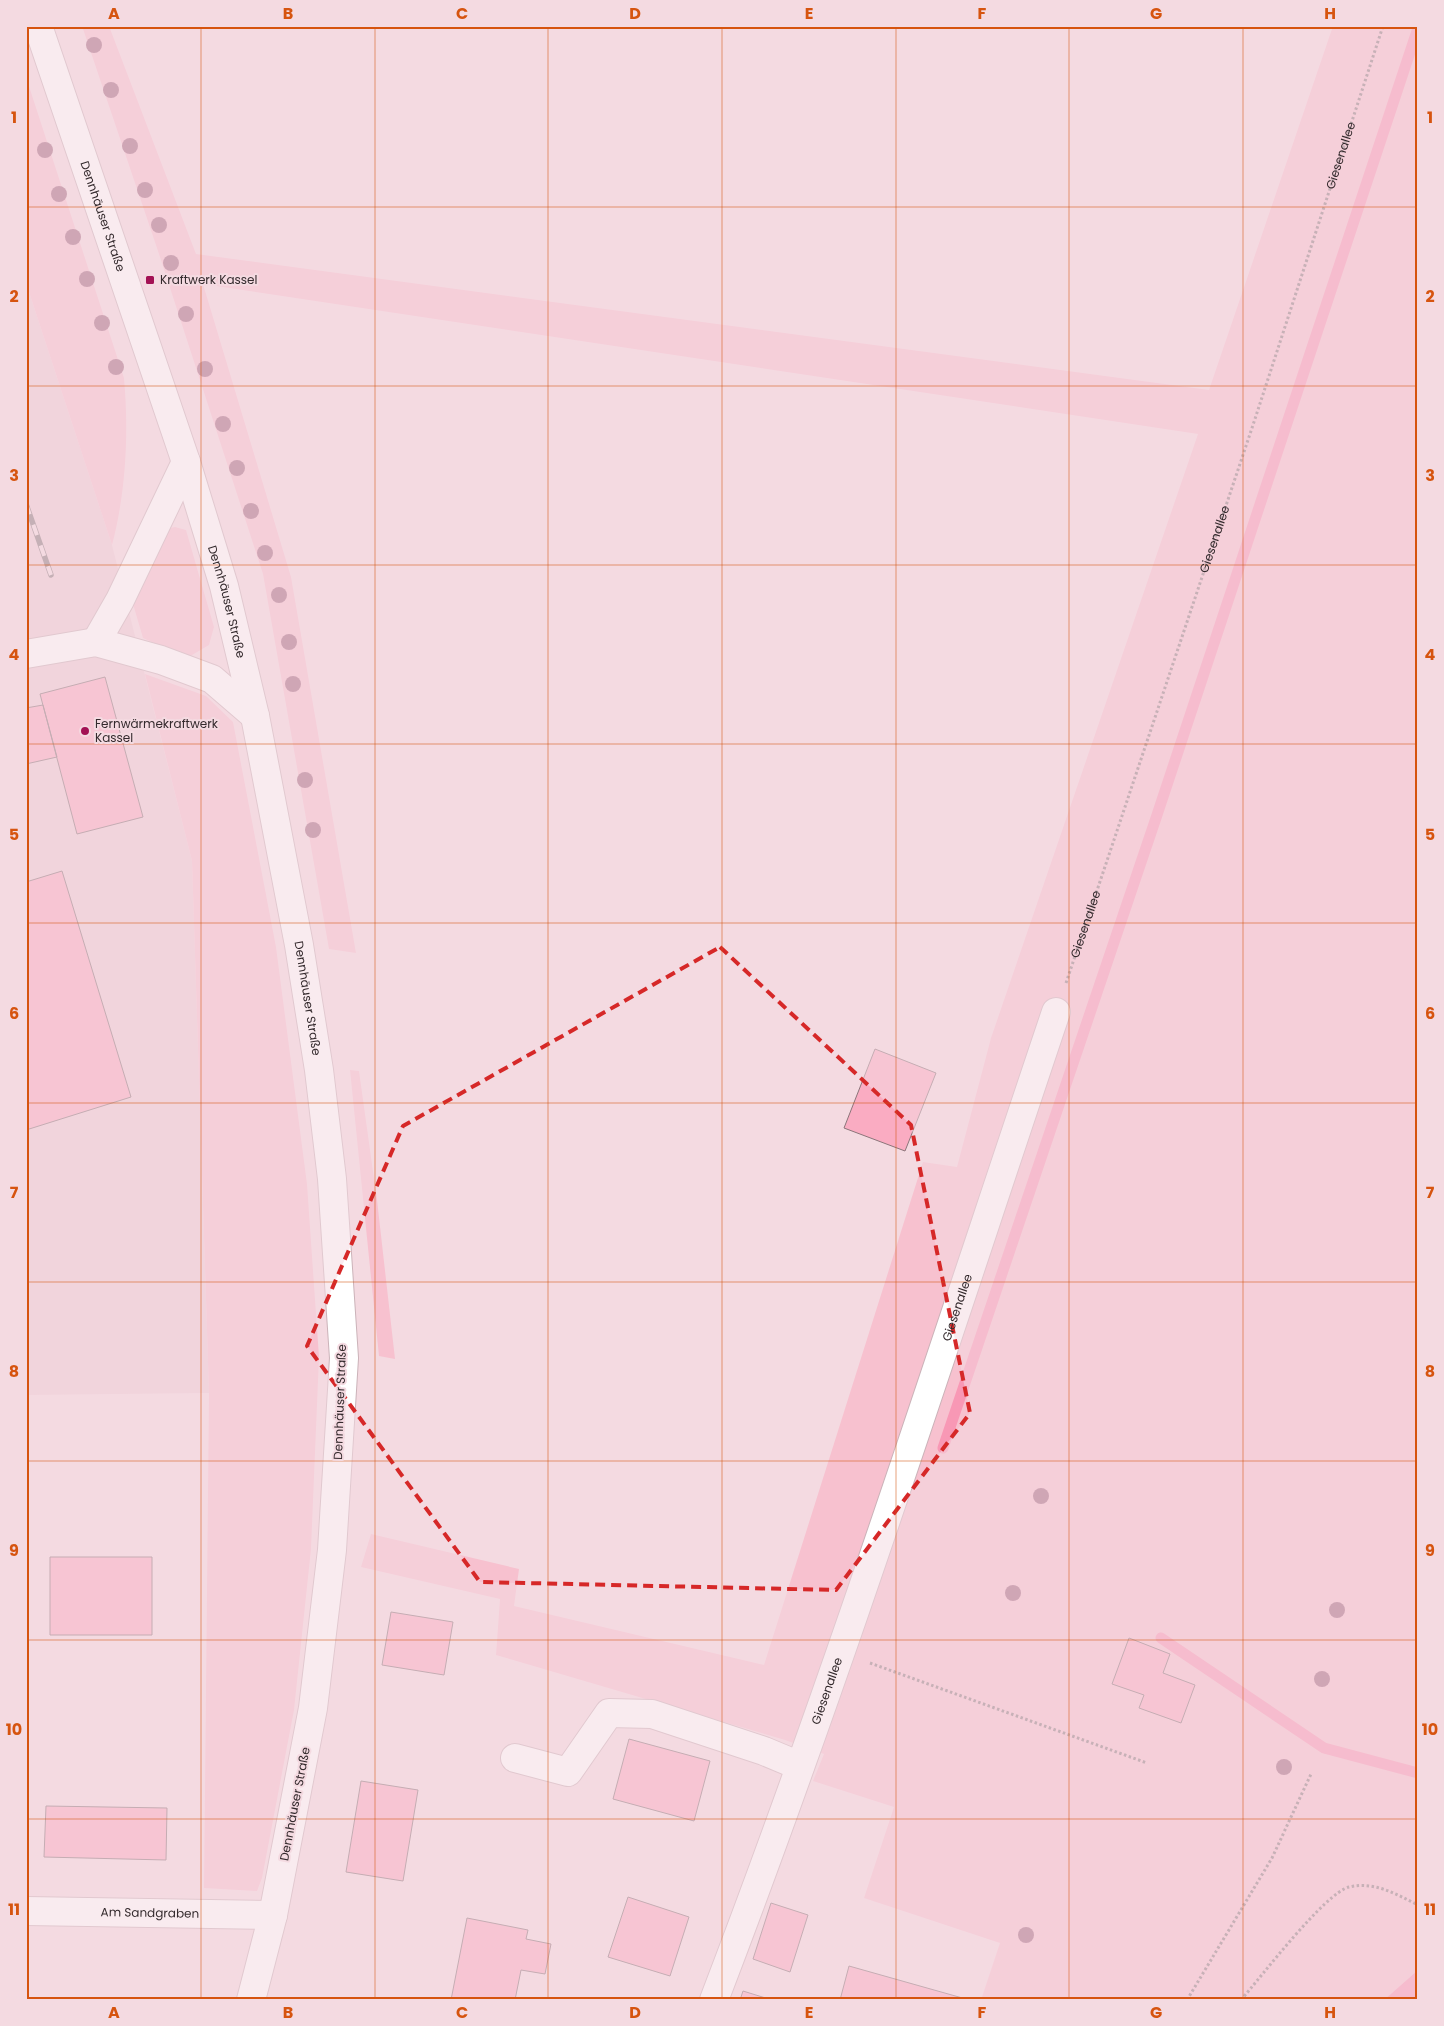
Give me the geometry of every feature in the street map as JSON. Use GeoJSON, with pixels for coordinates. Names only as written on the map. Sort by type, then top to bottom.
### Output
{"type":"FeatureCollection","features":[{"type":"Feature","properties":{"kind":"street","name":"Dennhäuser Straße"},"geometry":{"type":"LineString","coordinates":[[38,26],[186,462],[224,586],[255,716],[300,944],[319,1070],[332,1179],[344,1358],[332,1550],[314,1698],[273,1915],[251,2000]]}},
{"type":"Feature","properties":{"kind":"street"},"geometry":{"type":"LineString","coordinates":[[96,642],[120,600],[186,462]]}},
{"type":"Feature","properties":{"kind":"street"},"geometry":{"type":"LineString","coordinates":[[26,654],[96,642],[161,660],[212,679],[255,716]]}},
{"type":"Feature","properties":{"kind":"street","name":"Giesenallee"},"geometry":{"type":"LineString","coordinates":[[714,2000],[841,1648],[1056,1012]]}},
{"type":"Feature","properties":{"kind":"street"},"geometry":{"type":"LineString","coordinates":[[515,1758],[568,1772],[609,1713],[652,1714],[800,1766]]}},
{"type":"Feature","properties":{"kind":"street","name":"Am Sandgraben"},"geometry":{"type":"LineString","coordinates":[[26,1911],[273,1915]]}},
{"type":"Feature","properties":{"kind":"path","name":"Giesenallee"},"geometry":{"type":"LineString","coordinates":[[1056,1012],[1250,434],[1383,26]]}},
{"type":"Feature","properties":{"kind":"path"},"geometry":{"type":"LineString","coordinates":[[841,1648],[874,1665],[1147,1763]]}},
{"type":"Feature","properties":{"kind":"path"},"geometry":{"type":"LineString","coordinates":[[1187,2000],[1272,1858],[1311,1774]]}},
{"type":"Feature","properties":{"kind":"path"},"geometry":{"type":"LineString","coordinates":[[1241,2000],[1322,1905],[1348,1887],[1373,1886],[1392,1892],[1418,1905]]}},
{"type":"Feature","properties":{"kind":"highlighted area"},"geometry":{"type":"Polygon","coordinates":[[[720,947],[911,1125],[970,1413],[836,1590],[480,1582],[307,1346],[403,1126],[720,947]]]}},
{"type":"Feature","properties":{"kind":"shaded area"},"geometry":{"type":"Polygon","coordinates":[[[82,26],[109,26],[196,254],[1209,390],[1333,26],[1418,26],[1418,1970],[1384,2000],[981,2000],[1000,1943],[864,1898],[894,1807],[813,1781],[824,1754],[785,1740],[496,1655],[500,1599],[361,1567],[371,1534],[519,1569],[514,1606],[764,1665],[923,1162],[957,1167],[991,1038],[1198,434],[203,284],[291,577],[356,953],[329,949],[263,574],[159,254],[82,26]]]}},
{"type":"Feature","properties":{"kind":"shaded area"},"geometry":{"type":"Polygon","coordinates":[[[26,77],[124,378],[125,462],[117,525],[112,545],[26,283],[26,77]]]}},
{"type":"Feature","properties":{"kind":"shaded area"},"geometry":{"type":"Polygon","coordinates":[[[26,283],[112,545],[192,861],[209,1393],[26,1395],[26,283]]]}},
{"type":"Feature","properties":{"kind":"shaded area"},"geometry":{"type":"Polygon","coordinates":[[[175,527],[186,530],[214,627],[209,645],[187,658],[143,638],[133,604],[165,529],[175,527]]]}},
{"type":"Feature","properties":{"kind":"shaded area"},"geometry":{"type":"Polygon","coordinates":[[[145,674],[206,696],[233,722],[276,947],[307,1184],[319,1357],[311,1549],[294,1710],[262,1878],[257,1891],[204,1888],[209,1393],[192,861],[145,674]]]}},
{"type":"Feature","properties":{"kind":"shaded area"},"geometry":{"type":"Polygon","coordinates":[[[350,1070],[359,1071],[377,1200],[395,1359],[379,1356],[350,1070]]]}},
{"type":"Feature","properties":{"kind":"shaded area"},"geometry":{"type":"Polygon","coordinates":[[[1418,1970],[1418,2000],[1384,2000],[1418,1970]]]}},
{"type":"Feature","properties":{"kind":"building","name":"Fernwärmekraftwerk Kassel"},"geometry":{"type":"Polygon","coordinates":[[[105,677],[143,817],[77,834],[40,694],[105,677]]]}},
{"type":"Feature","properties":{"kind":"building"},"geometry":{"type":"Polygon","coordinates":[[[43,705],[57,757],[26,764],[26,708],[43,705]]]}},
{"type":"Feature","properties":{"kind":"building"},"geometry":{"type":"Polygon","coordinates":[[[62,871],[131,1097],[26,1130],[26,882],[62,871]]]}},
{"type":"Feature","properties":{"kind":"building"},"geometry":{"type":"Polygon","coordinates":[[[875,1049],[936,1073],[905,1151],[844,1128],[875,1049]]]}},
{"type":"Feature","properties":{"kind":"building"},"geometry":{"type":"Polygon","coordinates":[[[50,1557],[152,1557],[152,1635],[50,1635],[50,1557]]]}},
{"type":"Feature","properties":{"kind":"building"},"geometry":{"type":"Polygon","coordinates":[[[391,1612],[453,1622],[444,1675],[382,1665],[391,1612]]]}},
{"type":"Feature","properties":{"kind":"building"},"geometry":{"type":"Polygon","coordinates":[[[1129,1638],[1170,1654],[1163,1673],[1195,1685],[1181,1723],[1139,1708],[1144,1695],[1112,1684],[1129,1638]]]}},
{"type":"Feature","properties":{"kind":"building"},"geometry":{"type":"Polygon","coordinates":[[[629,1739],[710,1761],[694,1821],[613,1799],[629,1739]]]}},
{"type":"Feature","properties":{"kind":"building"},"geometry":{"type":"Polygon","coordinates":[[[361,1781],[418,1790],[403,1881],[346,1872],[361,1781]]]}},
{"type":"Feature","properties":{"kind":"building"},"geometry":{"type":"Polygon","coordinates":[[[46,1806],[167,1808],[166,1860],[44,1857],[46,1806]]]}},
{"type":"Feature","properties":{"kind":"building"},"geometry":{"type":"Polygon","coordinates":[[[628,1897],[689,1917],[670,1976],[608,1957],[628,1897]]]}},
{"type":"Feature","properties":{"kind":"building"},"geometry":{"type":"Polygon","coordinates":[[[771,1903],[808,1915],[790,1972],[753,1959],[771,1903]]]}},
{"type":"Feature","properties":{"kind":"building"},"geometry":{"type":"Polygon","coordinates":[[[467,1918],[528,1930],[526,1939],[551,1944],[545,1974],[521,1970],[515,2000],[451,2000],[467,1918]]]}},
{"type":"Feature","properties":{"kind":"building"},"geometry":{"type":"Polygon","coordinates":[[[849,1966],[966,1999],[840,2000],[849,1966]]]}},
{"type":"Feature","properties":{"kind":"building"},"geometry":{"type":"Polygon","coordinates":[[[743,1991],[772,2000],[740,2000],[743,1991]]]}},
{"type":"Feature","properties":{"kind":"waterway"},"geometry":{"type":"LineString","coordinates":[[943,1448],[1157,815],[1418,28]]}},
{"type":"Feature","properties":{"kind":"waterway"},"geometry":{"type":"LineString","coordinates":[[1161,1638],[1324,1748],[1418,1773]]}},
{"type":"Feature","properties":{"kind":"railway"},"geometry":{"type":"LineString","coordinates":[[26,504],[51,575]]}},
{"type":"Feature","properties":{"kind":"place","name":"Kraftwerk Kassel"},"geometry":{"type":"Point","coordinates":[150,280]}},
{"type":"Feature","properties":{"kind":"place","name":"Fernwärmekraftwerk Kassel"},"geometry":{"type":"Point","coordinates":[85,731]}}]}
